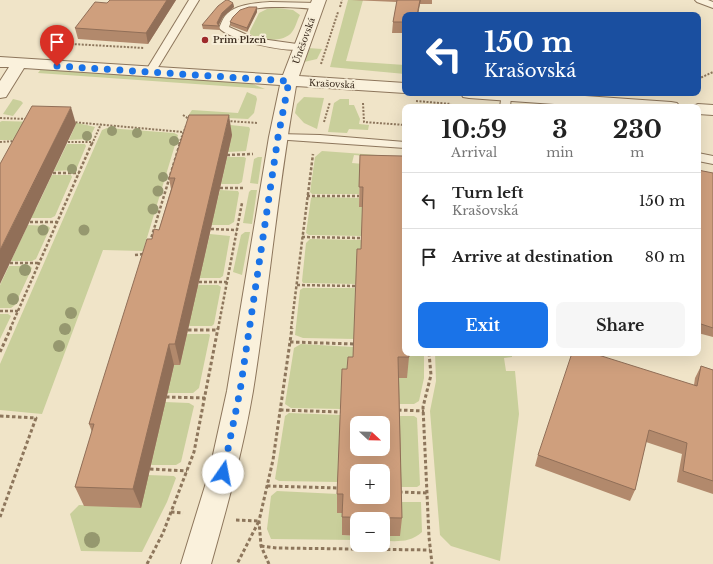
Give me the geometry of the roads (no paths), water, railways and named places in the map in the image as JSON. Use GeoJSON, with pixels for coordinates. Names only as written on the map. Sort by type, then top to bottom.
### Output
{"type":"FeatureCollection","features":[{"type":"Feature","properties":{"kind":"street","name":"Úněšovská"},"geometry":{"type":"LineString","coordinates":[[196,564],[223,473],[240,391],[272,131],[318,3]]}},
{"type":"Feature","properties":{"kind":"street","name":"Krašovská"},"geometry":{"type":"LineString","coordinates":[[0,62],[402,88]]}},
{"type":"Feature","properties":{"kind":"street"},"geometry":{"type":"LineString","coordinates":[[0,93],[20,63]]}},
{"type":"Feature","properties":{"kind":"street"},"geometry":{"type":"LineString","coordinates":[[483,96],[506,101],[588,104]]}},
{"type":"Feature","properties":{"kind":"street"},"geometry":{"type":"LineString","coordinates":[[701,109],[713,110]]}},
{"type":"Feature","properties":{"kind":"lane"},"geometry":{"type":"LineString","coordinates":[[150,72],[194,0]]}},
{"type":"Feature","properties":{"kind":"lane"},"geometry":{"type":"LineString","coordinates":[[700,0],[713,5]]}},
{"type":"Feature","properties":{"kind":"lane"},"geometry":{"type":"LineString","coordinates":[[301,47],[260,43],[238,37],[224,28],[230,16],[242,7],[265,3],[318,3]]}},
{"type":"Feature","properties":{"kind":"lane"},"geometry":{"type":"LineString","coordinates":[[272,131],[320,138],[402,145]]}},
{"type":"Feature","properties":{"kind":"lane"},"geometry":{"type":"LineString","coordinates":[[701,158],[713,160]]}},
{"type":"Feature","properties":{"kind":"place","name":"Prim Plzeň"},"geometry":{"type":"Point","coordinates":[205,40]}}]}
